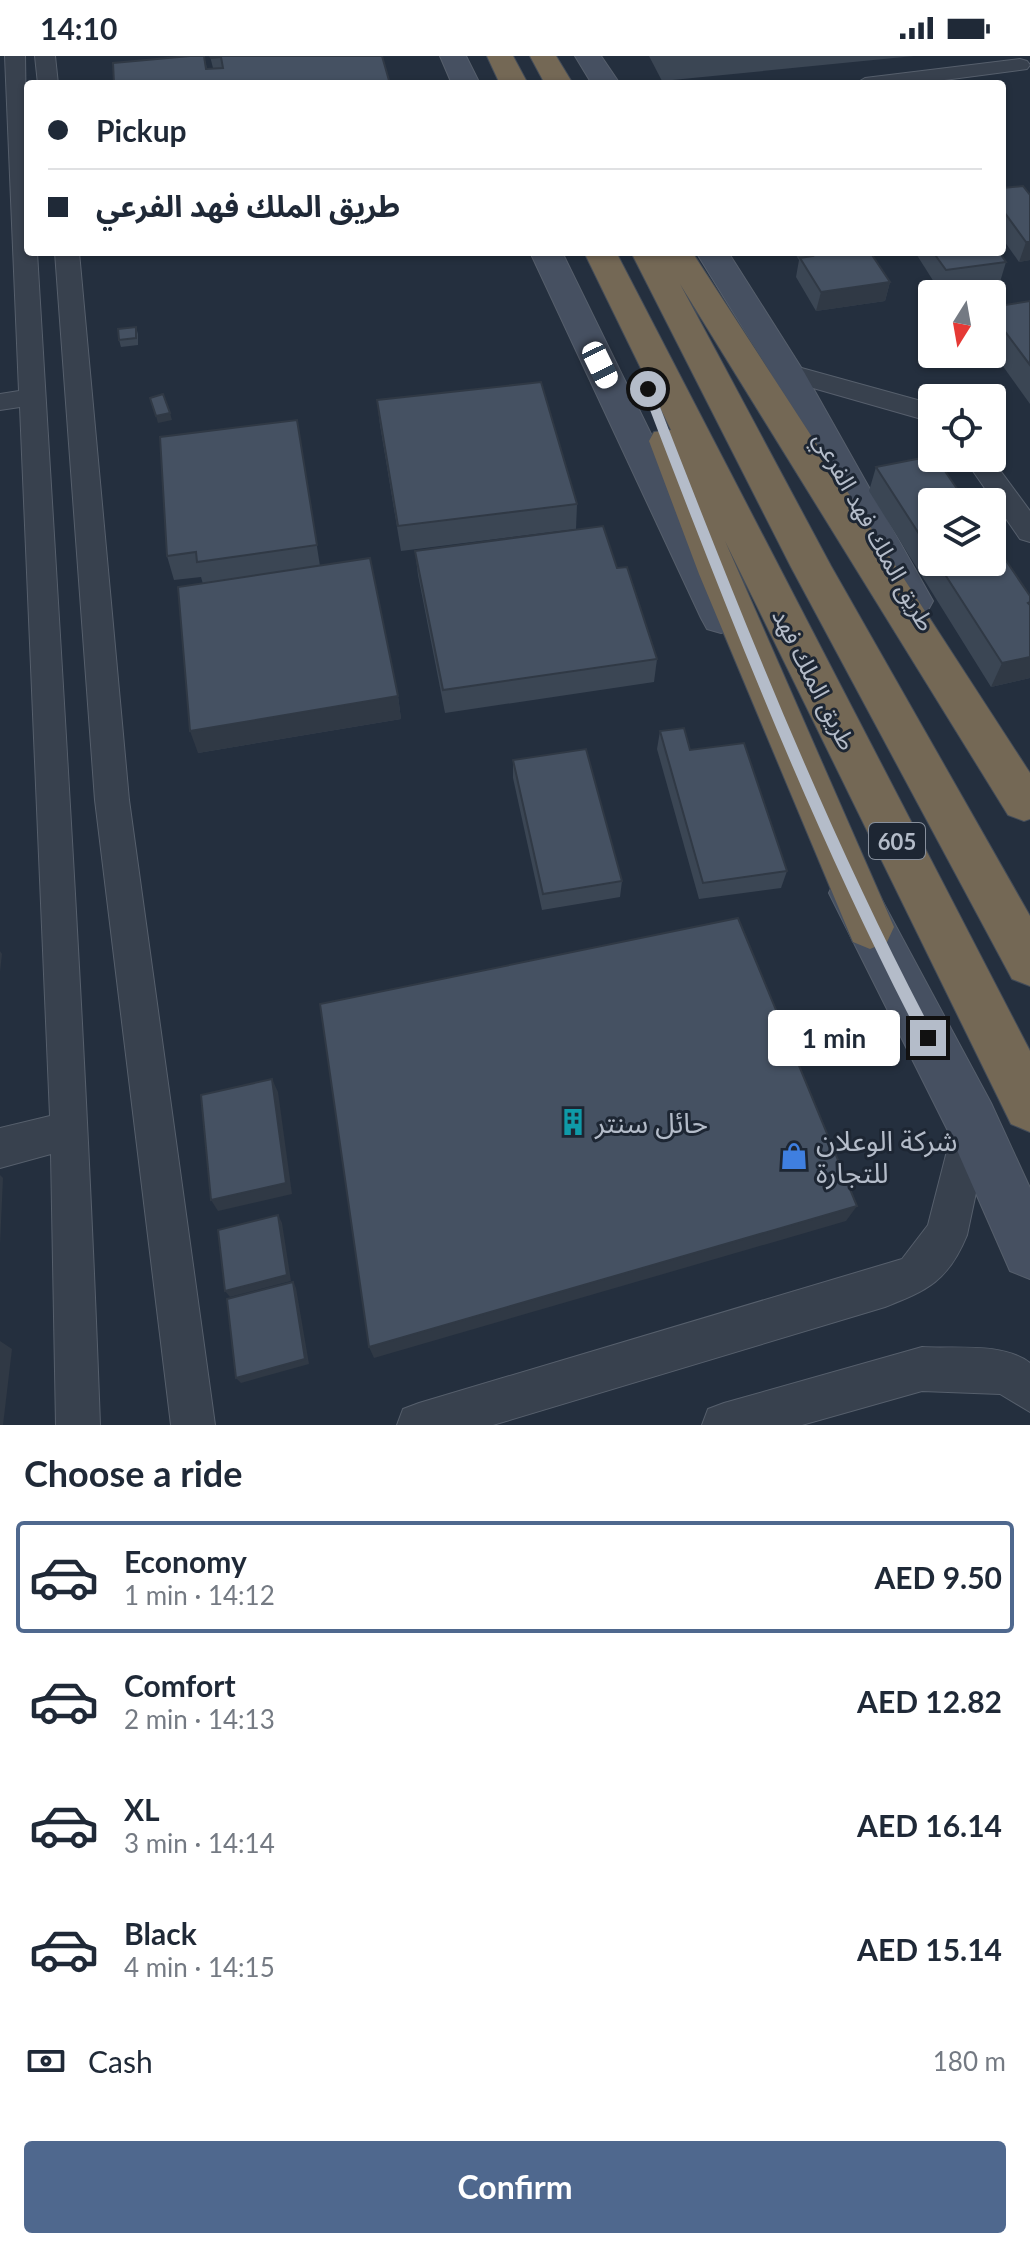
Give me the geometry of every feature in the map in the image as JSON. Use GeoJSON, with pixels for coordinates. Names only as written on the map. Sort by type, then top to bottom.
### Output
{"type":"FeatureCollection","features":[{"type":"Feature","properties":{"kind":"highway"},"geometry":{"type":"LineString","coordinates":[[500,56],[512,80]]}},
{"type":"Feature","properties":{"kind":"highway"},"geometry":{"type":"LineString","coordinates":[[543,56],[557,80]]}},
{"type":"Feature","properties":{"kind":"highway"},"geometry":{"type":"LineString","coordinates":[[599,256],[719,574],[870,927]]}},
{"type":"Feature","properties":{"kind":"highway","name":"طريق الملك فهد"},"geometry":{"type":"LineString","coordinates":[[599,256],[764,576],[1030,1106]]}},
{"type":"Feature","properties":{"kind":"highway","name":"طريق الملك فهد"},"geometry":{"type":"LineString","coordinates":[[649,256],[811,567],[1030,963]]}},
{"type":"Feature","properties":{"kind":"highway"},"geometry":{"type":"LineString","coordinates":[[679,256],[1027,808]]}},
{"type":"Feature","properties":{"kind":"main road"},"geometry":{"type":"LineString","coordinates":[[453,56],[464,80]]}},
{"type":"Feature","properties":{"kind":"main road"},"geometry":{"type":"LineString","coordinates":[[588,56],[603,80]]}},
{"type":"Feature","properties":{"kind":"main road"},"geometry":{"type":"LineString","coordinates":[[548,256],[870,927],[972,1122],[1030,1251]]}},
{"type":"Feature","properties":{"kind":"main road","name":"طريق الملك فهد الفرعي"},"geometry":{"type":"LineString","coordinates":[[714,256],[787,372],[1027,808]]}},
{"type":"Feature","properties":{"kind":"street"},"geometry":{"type":"LineString","coordinates":[[15,56],[24,181]]}},
{"type":"Feature","properties":{"kind":"street"},"geometry":{"type":"LineString","coordinates":[[45,56],[48,80]]}},
{"type":"Feature","properties":{"kind":"street"},"geometry":{"type":"LineString","coordinates":[[894,80],[1009,64]]}},
{"type":"Feature","properties":{"kind":"street"},"geometry":{"type":"LineString","coordinates":[[27,256],[70,1130],[78,1425]]}},
{"type":"Feature","properties":{"kind":"street"},"geometry":{"type":"LineString","coordinates":[[67,256],[112,800],[193,1425]]}},
{"type":"Feature","properties":{"kind":"street"},"geometry":{"type":"LineString","coordinates":[[787,372],[918,409]]}},
{"type":"Feature","properties":{"kind":"street"},"geometry":{"type":"LineString","coordinates":[[0,402],[33,397]]}},
{"type":"Feature","properties":{"kind":"street"},"geometry":{"type":"LineString","coordinates":[[987,472],[1030,532]]}},
{"type":"Feature","properties":{"kind":"street"},"geometry":{"type":"LineString","coordinates":[[419,1425],[916,1274],[946,1235],[972,1122]]}},
{"type":"Feature","properties":{"kind":"street"},"geometry":{"type":"LineString","coordinates":[[0,1148],[70,1130]]}},
{"type":"Feature","properties":{"kind":"street"},"geometry":{"type":"LineString","coordinates":[[724,1425],[922,1369],[1008,1373],[1030,1390]]}},
{"type":"Feature","properties":{"kind":"building"},"geometry":{"type":"Polygon","coordinates":[[[204,56],[206,69],[223,68],[221,57],[210,56],[382,56],[389,80],[114,80],[113,63],[204,56]]]}},
{"type":"Feature","properties":{"kind":"building"},"geometry":{"type":"Polygon","coordinates":[[[1023,186],[1030,195],[1030,242],[1026,242],[1006,214],[1006,188],[1023,186]]]}},
{"type":"Feature","properties":{"kind":"building"},"geometry":{"type":"Polygon","coordinates":[[[873,256],[890,282],[821,292],[800,258],[873,256]]]}},
{"type":"Feature","properties":{"kind":"building"},"geometry":{"type":"Polygon","coordinates":[[[936,256],[1002,256],[1006,262],[946,270],[936,256]]]}},
{"type":"Feature","properties":{"kind":"building"},"geometry":{"type":"Polygon","coordinates":[[[1030,301],[1030,365],[1006,333],[1006,305],[1030,301]]]}},
{"type":"Feature","properties":{"kind":"building"},"geometry":{"type":"Polygon","coordinates":[[[136,327],[136,338],[119,340],[118,329],[136,327]]]}},
{"type":"Feature","properties":{"kind":"building"},"geometry":{"type":"Polygon","coordinates":[[[541,382],[577,504],[398,526],[377,400],[541,382]]]}},
{"type":"Feature","properties":{"kind":"building"},"geometry":{"type":"Polygon","coordinates":[[[163,394],[170,413],[156,416],[150,398],[163,394]]]}},
{"type":"Feature","properties":{"kind":"building"},"geometry":{"type":"Polygon","coordinates":[[[297,420],[317,545],[197,562],[196,552],[167,556],[160,437],[297,420]]]}},
{"type":"Feature","properties":{"kind":"building"},"geometry":{"type":"Polygon","coordinates":[[[918,459],[918,472],[946,472],[956,488],[918,488],[918,532],[876,467],[918,459]]]}},
{"type":"Feature","properties":{"kind":"building"},"geometry":{"type":"Polygon","coordinates":[[[603,526],[617,568],[627,567],[657,659],[443,690],[415,551],[603,526]]]}},
{"type":"Feature","properties":{"kind":"building"},"geometry":{"type":"Polygon","coordinates":[[[370,558],[398,696],[190,731],[178,587],[370,558]]]}},
{"type":"Feature","properties":{"kind":"building"},"geometry":{"type":"Polygon","coordinates":[[[1006,561],[1030,596],[1030,657],[1002,663],[946,576],[1006,576],[1006,561]]]}},
{"type":"Feature","properties":{"kind":"building"},"geometry":{"type":"Polygon","coordinates":[[[684,728],[690,750],[744,743],[787,871],[703,883],[660,731],[684,728]]]}},
{"type":"Feature","properties":{"kind":"building"},"geometry":{"type":"Polygon","coordinates":[[[586,749],[622,881],[543,894],[513,760],[586,749]]]}},
{"type":"Feature","properties":{"kind":"building","name":"حائل سنتر"},"geometry":{"type":"Polygon","coordinates":[[[738,918],[857,1206],[369,1347],[320,1004],[738,918]]]}},
{"type":"Feature","properties":{"kind":"building"},"geometry":{"type":"Polygon","coordinates":[[[272,1079],[286,1183],[211,1200],[201,1095],[272,1079]]]}},
{"type":"Feature","properties":{"kind":"building"},"geometry":{"type":"Polygon","coordinates":[[[278,1215],[287,1275],[225,1291],[218,1230],[278,1215]]]}},
{"type":"Feature","properties":{"kind":"building"},"geometry":{"type":"Polygon","coordinates":[[[293,1282],[305,1359],[236,1378],[227,1299],[293,1282]]]}},
{"type":"Feature","properties":{"kind":"place","name":"حائل سنتر"},"geometry":{"type":"Point","coordinates":[573,1122]}},
{"type":"Feature","properties":{"kind":"place","name":"شركة الوعلان للتجارة"},"geometry":{"type":"Point","coordinates":[794,1156]}},
{"type":"Feature","properties":{"kind":"route"},"geometry":{"type":"LineString","coordinates":[[648,389],[719,574],[870,927],[928,1038]]}}]}
